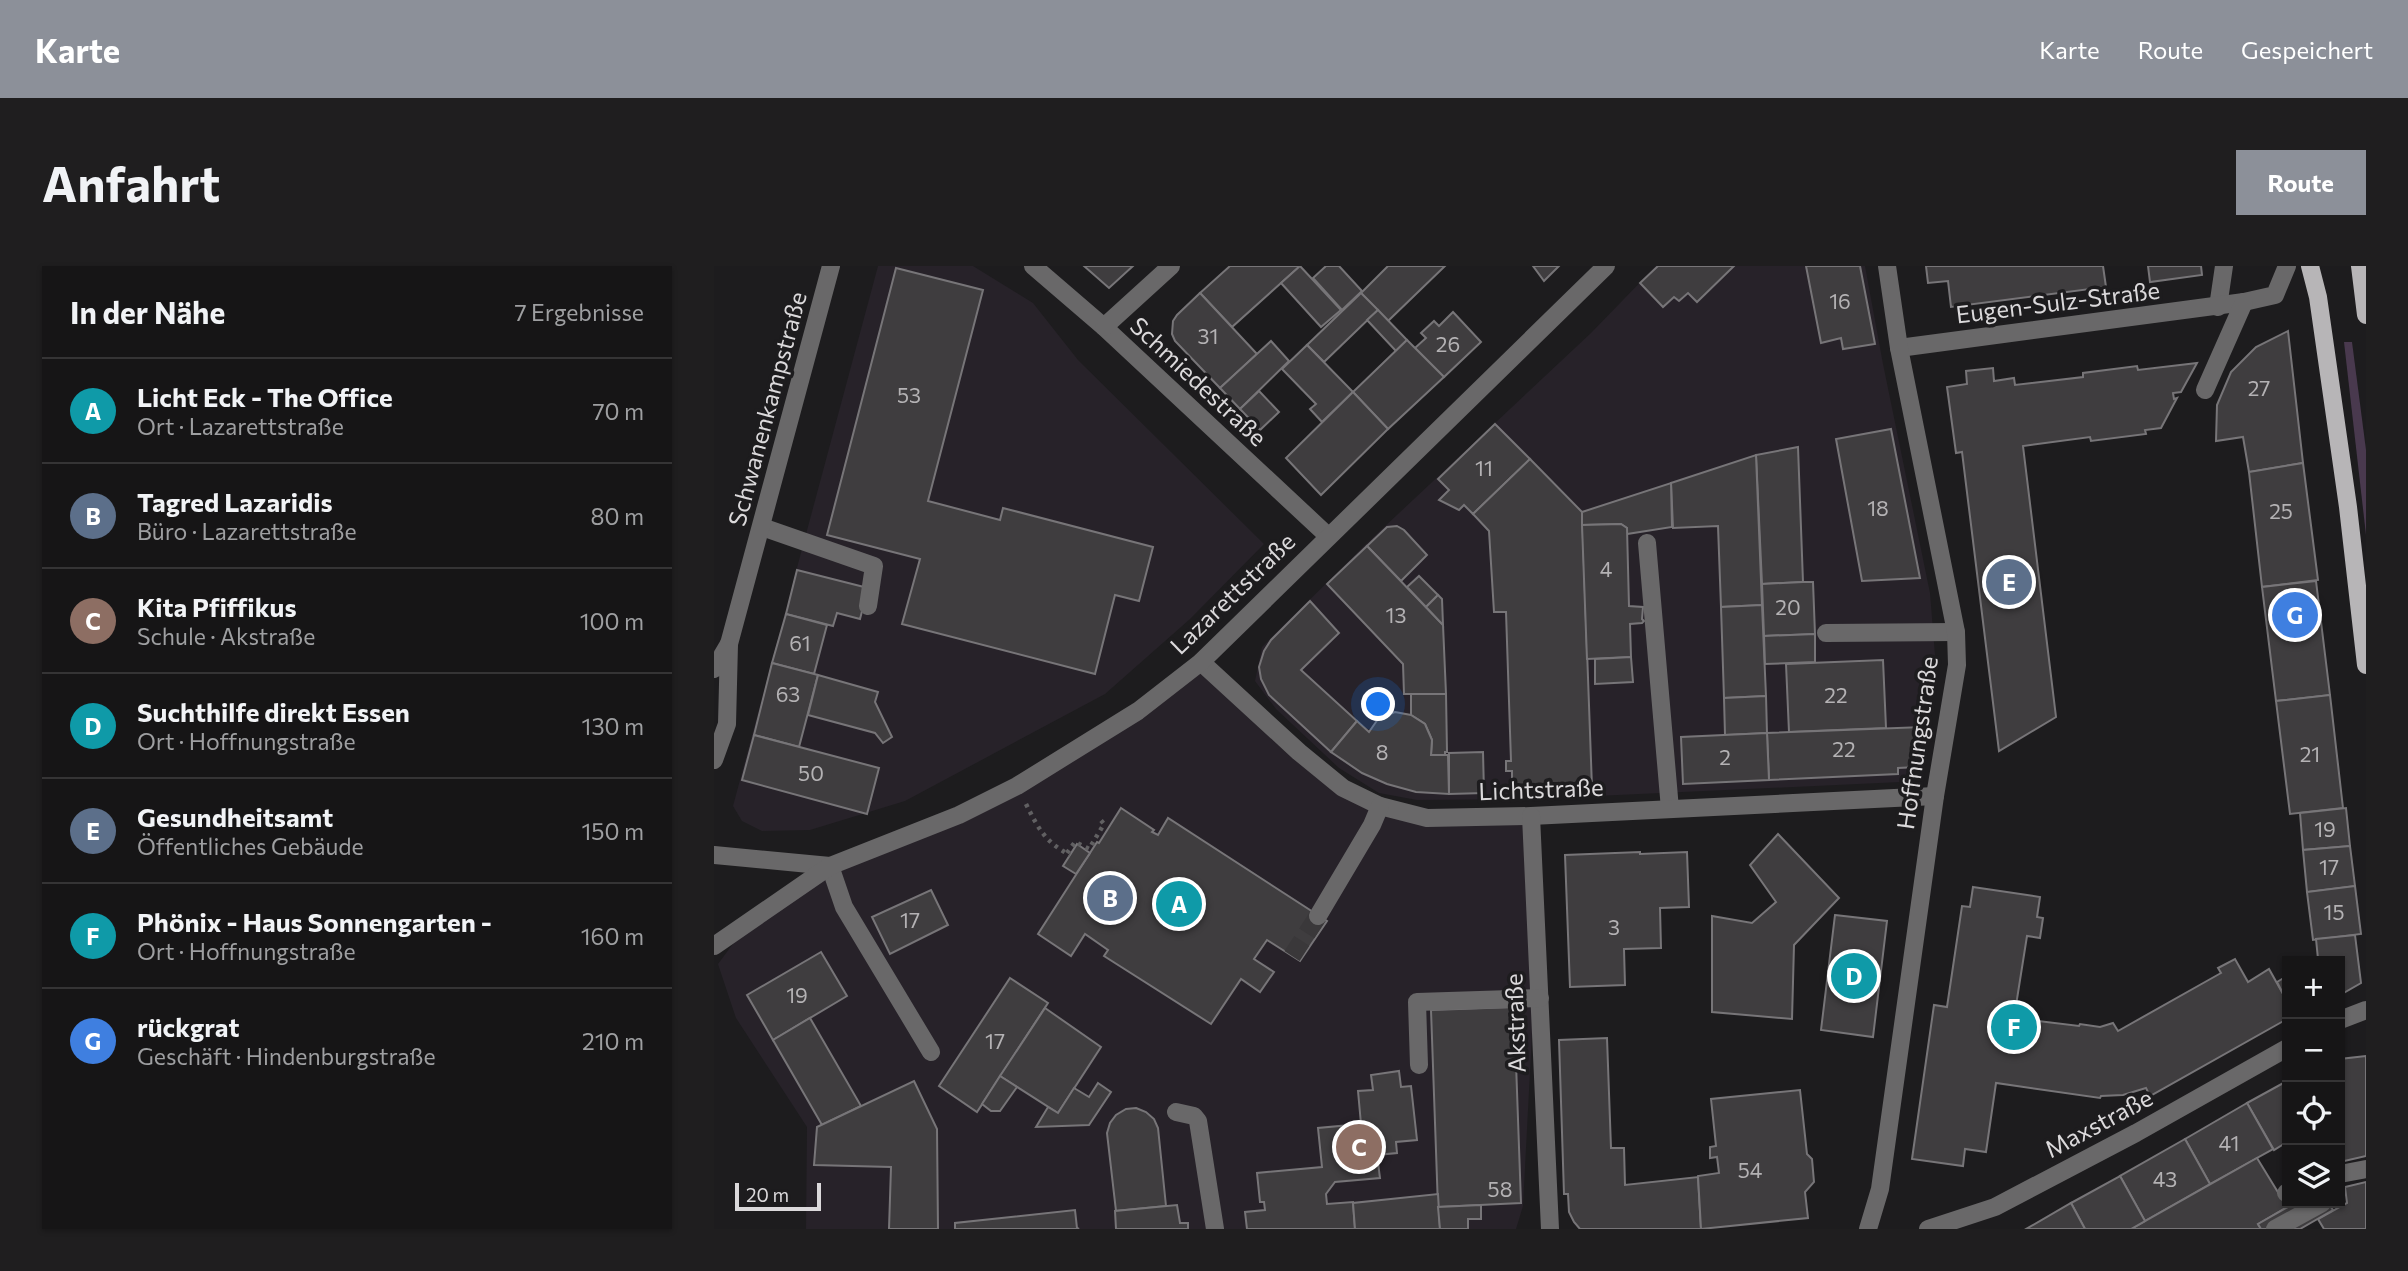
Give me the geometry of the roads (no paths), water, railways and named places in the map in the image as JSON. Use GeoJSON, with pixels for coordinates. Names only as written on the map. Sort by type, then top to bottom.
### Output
{"type":"FeatureCollection","features":[{"type":"Feature","properties":{"kind":"main road"},"geometry":{"type":"LineString","coordinates":[[2310,266],[2318,298],[2346,493],[2366,664]]}},
{"type":"Feature","properties":{"kind":"main road"},"geometry":{"type":"LineString","coordinates":[[2360,266],[2366,315]]}},
{"type":"Feature","properties":{"kind":"street","name":"Schwanenkampstraße"},"geometry":{"type":"LineString","coordinates":[[714,760],[727,724],[729,645],[831,266]]}},
{"type":"Feature","properties":{"kind":"street","name":"Schmiedestraße"},"geometry":{"type":"LineString","coordinates":[[1033,266],[1104,327],[1328,536]]}},
{"type":"Feature","properties":{"kind":"street"},"geometry":{"type":"LineString","coordinates":[[1104,327],[1171,266]]}},
{"type":"Feature","properties":{"kind":"street","name":"Lazarettstraße"},"geometry":{"type":"LineString","coordinates":[[714,946],[830,866],[960,815],[1017,786],[1138,711],[1201,662],[1606,266]]}},
{"type":"Feature","properties":{"kind":"street","name":"Hoffnungstraße"},"geometry":{"type":"LineString","coordinates":[[1868,1229],[1880,1189],[1935,796],[1957,665],[1956,632],[1899,348],[1887,266]]}},
{"type":"Feature","properties":{"kind":"street"},"geometry":{"type":"LineString","coordinates":[[2218,307],[2224,266]]}},
{"type":"Feature","properties":{"kind":"street","name":"Eugen-Sulz-Straße"},"geometry":{"type":"LineString","coordinates":[[1899,348],[2244,302],[2275,295],[2287,266]]}},
{"type":"Feature","properties":{"kind":"street"},"geometry":{"type":"LineString","coordinates":[[2205,390],[2244,302]]}},
{"type":"Feature","properties":{"kind":"street"},"geometry":{"type":"LineString","coordinates":[[762,527],[874,566],[868,606]]}},
{"type":"Feature","properties":{"kind":"street"},"geometry":{"type":"LineString","coordinates":[[1647,543],[1670,809]]}},
{"type":"Feature","properties":{"kind":"street"},"geometry":{"type":"LineString","coordinates":[[1826,634],[1956,632]]}},
{"type":"Feature","properties":{"kind":"street","name":"Schwanenkampstraße"},"geometry":{"type":"LineString","coordinates":[[714,669],[729,645]]}},
{"type":"Feature","properties":{"kind":"street","name":"Lichtstraße"},"geometry":{"type":"LineString","coordinates":[[1201,662],[1299,752],[1343,788],[1380,806],[1427,818],[1531,816],[1935,796]]}},
{"type":"Feature","properties":{"kind":"street"},"geometry":{"type":"LineString","coordinates":[[1318,916],[1372,825],[1380,806]]}},
{"type":"Feature","properties":{"kind":"street","name":"Akstraße"},"geometry":{"type":"LineString","coordinates":[[1531,816],[1550,1229]]}},
{"type":"Feature","properties":{"kind":"street","name":"Lazarettstraße"},"geometry":{"type":"LineString","coordinates":[[714,855],[830,866]]}},
{"type":"Feature","properties":{"kind":"street"},"geometry":{"type":"LineString","coordinates":[[830,866],[844,907],[931,1052]]}},
{"type":"Feature","properties":{"kind":"street"},"geometry":{"type":"LineString","coordinates":[[714,929],[734,932]]}},
{"type":"Feature","properties":{"kind":"street"},"geometry":{"type":"LineString","coordinates":[[1419,1065],[1417,1002],[1540,998]]}},
{"type":"Feature","properties":{"kind":"street"},"geometry":{"type":"LineString","coordinates":[[2343,1019],[2366,1010]]}},
{"type":"Feature","properties":{"kind":"street","name":"Maxstraße"},"geometry":{"type":"LineString","coordinates":[[1928,1229],[1995,1207],[2136,1133],[2282,1051]]}},
{"type":"Feature","properties":{"kind":"street"},"geometry":{"type":"LineString","coordinates":[[1176,1112],[1194,1115],[1198,1121],[1215,1229]]}},
{"type":"Feature","properties":{"kind":"street"},"geometry":{"type":"LineString","coordinates":[[2345,1174],[2366,1169]]}},
{"type":"Feature","properties":{"kind":"street"},"geometry":{"type":"LineString","coordinates":[[2275,1229],[2313,1208]]}},
{"type":"Feature","properties":{"kind":"tunnel"},"geometry":{"type":"LineString","coordinates":[[1292,956],[1318,916]]}},
{"type":"Feature","properties":{"kind":"place","name":"Gesundheitsamt"},"geometry":{"type":"Point","coordinates":[2009,582]}},
{"type":"Feature","properties":{"kind":"place","name":"rückgrat"},"geometry":{"type":"Point","coordinates":[2295,615]}},
{"type":"Feature","properties":{"kind":"place","name":"Tagred Lazaridis"},"geometry":{"type":"Point","coordinates":[1110,898]}},
{"type":"Feature","properties":{"kind":"place","name":"Licht Eck - The Office"},"geometry":{"type":"Point","coordinates":[1179,904]}},
{"type":"Feature","properties":{"kind":"place","name":"Suchthilfe direkt Essen"},"geometry":{"type":"Point","coordinates":[1854,976]}},
{"type":"Feature","properties":{"kind":"place","name":"Phönix - Haus Sonnengarten -"},"geometry":{"type":"Point","coordinates":[2014,1027]}},
{"type":"Feature","properties":{"kind":"place","name":"Kita Pfiffikus"},"geometry":{"type":"Point","coordinates":[1359,1147]}}]}
